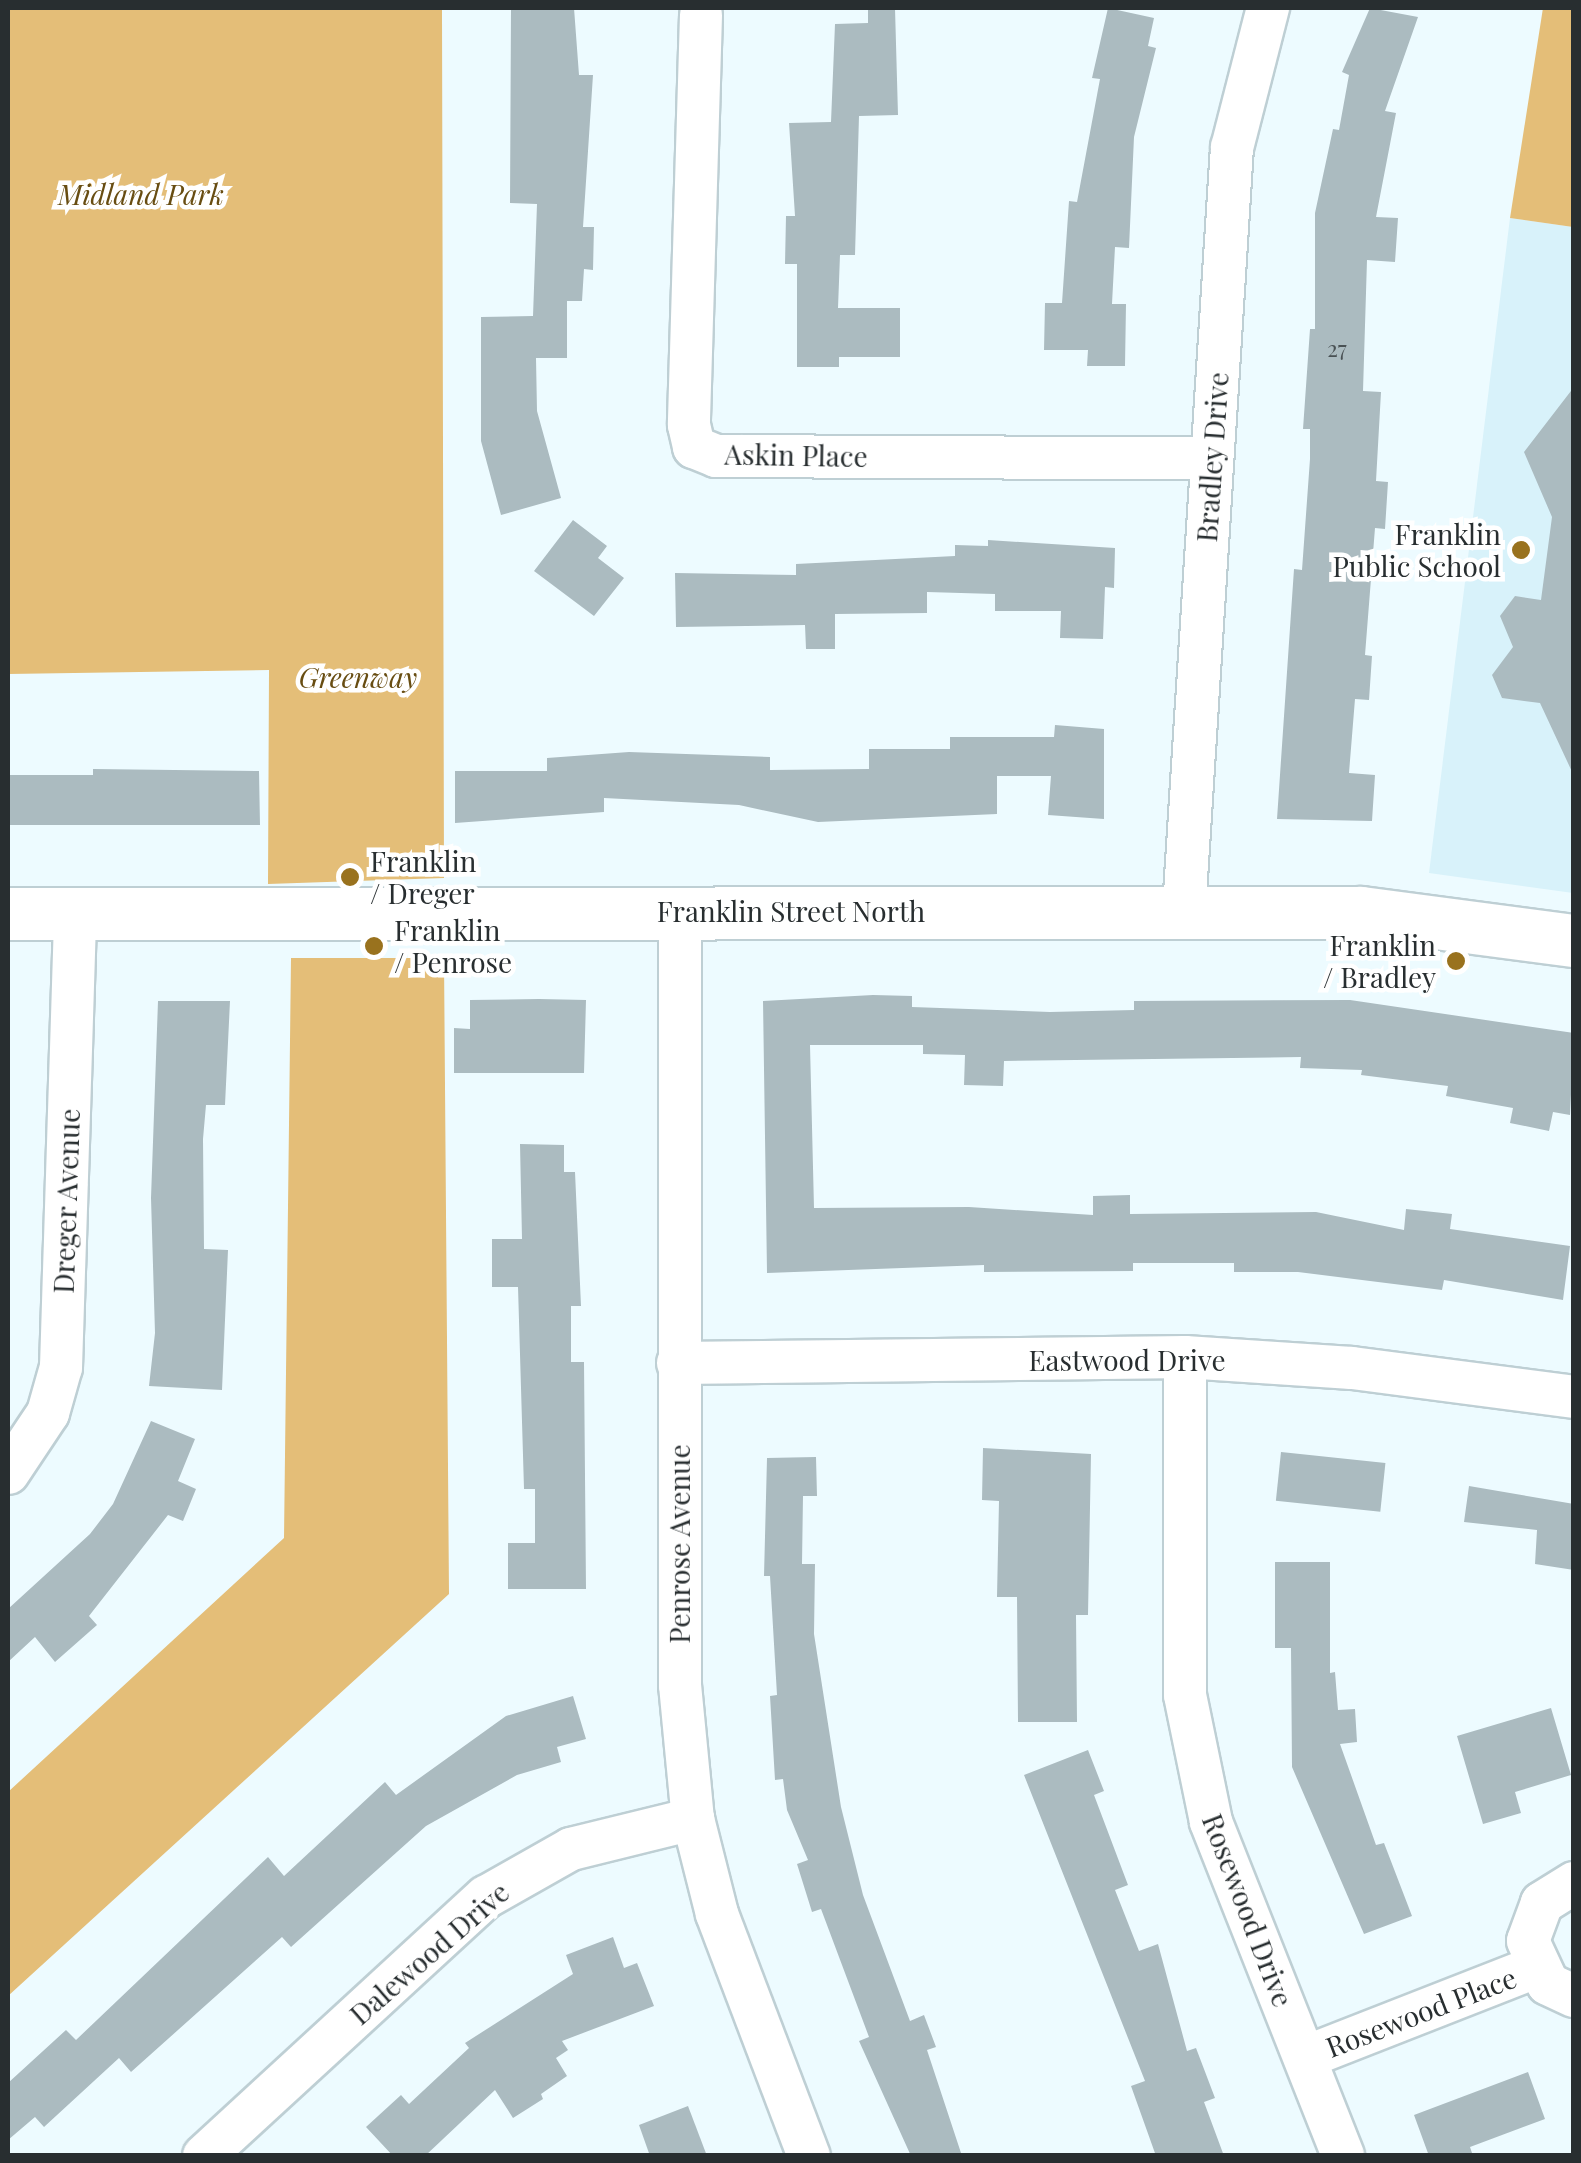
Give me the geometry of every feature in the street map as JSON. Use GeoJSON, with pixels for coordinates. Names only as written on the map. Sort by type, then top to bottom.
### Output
{"type":"FeatureCollection","features":[{"type":"Feature","properties":{"kind":"street","name":"Bradley Drive"},"geometry":{"type":"LineString","coordinates":[[1184,910],[1232,148],[1268,8]]}},
{"type":"Feature","properties":{"kind":"street","name":"Askin Place"},"geometry":{"type":"LineString","coordinates":[[707,10],[694,446],[716,456],[1212,459]]}},
{"type":"Feature","properties":{"kind":"street","name":"Franklin Street North"},"geometry":{"type":"LineString","coordinates":[[8,914],[1184,910],[1361,913],[1574,940]]}},
{"type":"Feature","properties":{"kind":"street","name":"Penrose Avenue"},"geometry":{"type":"LineString","coordinates":[[680,911],[680,1685],[693,1819],[717,1914],[809,2156]]}},
{"type":"Feature","properties":{"kind":"street","name":"Dreger Avenue"},"geometry":{"type":"LineString","coordinates":[[8,1473],[48,1413],[61,1367],[75,914]]}},
{"type":"Feature","properties":{"kind":"street","name":"Eastwood Drive"},"geometry":{"type":"LineString","coordinates":[[678,1363],[1185,1357],[1352,1368],[1574,1397]]}},
{"type":"Feature","properties":{"kind":"street","name":"Rosewood Drive"},"geometry":{"type":"LineString","coordinates":[[1185,1357],[1185,1695],[1210,1822],[1306,2056],[1342,2156]]}},
{"type":"Feature","properties":{"kind":"street","name":"Dalewood Drive"},"geometry":{"type":"LineString","coordinates":[[204,2156],[486,1897],[572,1849],[693,1819]]}},
{"type":"Feature","properties":{"kind":"street","name":"Rosewood Place"},"geometry":{"type":"LineString","coordinates":[[1574,1883],[1553,1892],[1532,1920],[1536,1968],[1548,1984],[1574,1996]]}},
{"type":"Feature","properties":{"kind":"street","name":"Rosewood Place"},"geometry":{"type":"LineString","coordinates":[[1306,2056],[1536,1968]]}},
{"type":"Feature","properties":{"kind":"shaded area","name":"Franklin Public School"},"geometry":{"type":"Polygon","coordinates":[[[1510,218],[1573,227],[1573,893],[1429,873],[1510,218]]]}},
{"type":"Feature","properties":{"kind":"green space"},"geometry":{"type":"Polygon","coordinates":[[[8,8],[442,8],[444,878],[268,884],[269,670],[8,674],[8,8]]]}},
{"type":"Feature","properties":{"kind":"green space"},"geometry":{"type":"Polygon","coordinates":[[[1543,8],[1573,8],[1573,227],[1510,218],[1543,8]]]}},
{"type":"Feature","properties":{"kind":"green space"},"geometry":{"type":"Polygon","coordinates":[[[291,958],[444,958],[449,1594],[8,1996],[8,1792],[284,1538],[291,958]]]}},
{"type":"Feature","properties":{"kind":"building"},"geometry":{"type":"Polygon","coordinates":[[[511,8],[574,8],[579,75],[593,75],[583,227],[594,227],[593,270],[584,269],[582,301],[567,301],[567,358],[536,358],[537,411],[561,498],[501,515],[481,441],[481,317],[533,316],[537,204],[510,203],[511,8]]]}},
{"type":"Feature","properties":{"kind":"building"},"geometry":{"type":"Polygon","coordinates":[[[868,8],[895,8],[898,115],[859,116],[855,255],[840,255],[838,308],[900,308],[900,357],[839,357],[839,367],[797,367],[797,264],[785,264],[786,216],[795,216],[789,123],[831,122],[835,24],[868,23],[868,8]]]}},
{"type":"Feature","properties":{"kind":"building"},"geometry":{"type":"Polygon","coordinates":[[[1108,8],[1154,18],[1148,46],[1156,48],[1134,137],[1129,248],[1115,247],[1112,304],[1126,304],[1125,366],[1087,366],[1088,350],[1044,350],[1045,303],[1062,303],[1069,201],[1077,202],[1100,79],[1092,78],[1108,8]]]}},
{"type":"Feature","properties":{"kind":"building"},"geometry":{"type":"Polygon","coordinates":[[[1370,8],[1418,17],[1385,111],[1396,113],[1376,217],[1398,218],[1395,262],[1367,260],[1363,391],[1381,392],[1376,481],[1388,482],[1385,529],[1375,528],[1365,655],[1372,656],[1369,700],[1355,699],[1349,773],[1375,775],[1372,821],[1277,819],[1294,569],[1302,570],[1310,459],[1310,429],[1303,429],[1310,329],[1315,329],[1315,213],[1333,129],[1339,130],[1349,75],[1342,72],[1370,8]]]}},
{"type":"Feature","properties":{"kind":"building","name":"Franklin Public School"},"geometry":{"type":"Polygon","coordinates":[[[1574,387],[1574,776],[1540,703],[1502,698],[1492,675],[1513,647],[1500,616],[1515,596],[1541,600],[1552,517],[1524,452],[1574,387]]]}},
{"type":"Feature","properties":{"kind":"building"},"geometry":{"type":"Polygon","coordinates":[[[573,520],[607,546],[598,558],[624,578],[594,616],[534,571],[573,520]]]}},
{"type":"Feature","properties":{"kind":"building"},"geometry":{"type":"Polygon","coordinates":[[[988,540],[1115,548],[1114,588],[1105,587],[1103,639],[1060,638],[1061,611],[995,611],[995,594],[927,592],[927,613],[835,614],[835,649],[806,649],[805,625],[676,627],[675,573],[796,575],[796,564],[955,556],[955,545],[988,546],[988,540]]]}},
{"type":"Feature","properties":{"kind":"building"},"geometry":{"type":"Polygon","coordinates":[[[1055,725],[1104,729],[1104,819],[1048,815],[1051,776],[997,776],[997,814],[818,822],[739,805],[604,798],[604,812],[455,823],[455,771],[547,771],[547,758],[629,752],[770,757],[770,770],[869,769],[869,749],[950,749],[950,737],[1054,737],[1055,725]]]}},
{"type":"Feature","properties":{"kind":"building"},"geometry":{"type":"Polygon","coordinates":[[[93,769],[259,771],[260,825],[8,825],[8,775],[93,775],[93,769]]]}},
{"type":"Feature","properties":{"kind":"building"},"geometry":{"type":"Polygon","coordinates":[[[912,996],[912,1007],[1050,1012],[1134,1010],[1134,1001],[1350,1000],[1574,1033],[1570,1115],[1553,1112],[1549,1131],[1510,1123],[1513,1108],[1446,1096],[1448,1086],[1361,1075],[1362,1070],[1300,1068],[1301,1057],[1004,1061],[1003,1086],[964,1085],[965,1055],[923,1054],[923,1045],[810,1045],[814,1208],[969,1207],[1093,1215],[1093,1196],[1130,1195],[1130,1214],[1316,1212],[1404,1230],[1406,1209],[1452,1214],[1450,1229],[1570,1246],[1563,1300],[1444,1280],[1442,1290],[1298,1272],[1234,1272],[1234,1263],[1133,1263],[1133,1271],[984,1272],[984,1265],[767,1273],[763,1001],[912,996]]]}},
{"type":"Feature","properties":{"kind":"building"},"geometry":{"type":"Polygon","coordinates":[[[470,1000],[586,1000],[584,1073],[454,1073],[454,1028],[470,1029],[470,1000]]]}},
{"type":"Feature","properties":{"kind":"building"},"geometry":{"type":"Polygon","coordinates":[[[158,1001],[230,1001],[225,1105],[206,1105],[203,1139],[204,1249],[228,1250],[222,1390],[149,1386],[155,1333],[151,1198],[158,1001]]]}},
{"type":"Feature","properties":{"kind":"building"},"geometry":{"type":"Polygon","coordinates":[[[520,1144],[564,1145],[564,1172],[575,1172],[581,1306],[571,1306],[571,1362],[584,1362],[586,1589],[508,1589],[508,1543],[535,1543],[535,1489],[524,1489],[518,1287],[492,1287],[492,1239],[522,1239],[520,1144]]]}},
{"type":"Feature","properties":{"kind":"building"},"geometry":{"type":"Polygon","coordinates":[[[151,1421],[195,1439],[178,1481],[196,1489],[183,1521],[168,1515],[89,1616],[97,1625],[55,1662],[35,1637],[8,1662],[8,1609],[90,1534],[113,1504],[151,1421]]]}},
{"type":"Feature","properties":{"kind":"building"},"geometry":{"type":"Polygon","coordinates":[[[983,1448],[1091,1454],[1088,1615],[1076,1615],[1077,1722],[1018,1722],[1017,1597],[997,1597],[999,1501],[982,1500],[983,1448]]]}},
{"type":"Feature","properties":{"kind":"building"},"geometry":{"type":"Polygon","coordinates":[[[1281,1452],[1385,1463],[1380,1512],[1276,1501],[1281,1452]]]}},
{"type":"Feature","properties":{"kind":"building"},"geometry":{"type":"Polygon","coordinates":[[[816,1457],[817,1496],[803,1496],[802,1564],[815,1564],[814,1634],[841,1807],[863,1895],[910,2021],[924,2015],[936,2047],[927,2050],[962,2156],[911,2156],[859,2041],[869,2037],[821,1909],[812,1912],[797,1864],[808,1860],[787,1810],[783,1779],[775,1780],[770,1696],[777,1695],[770,1576],[764,1576],[767,1458],[816,1457]]]}},
{"type":"Feature","properties":{"kind":"building"},"geometry":{"type":"Polygon","coordinates":[[[1469,1486],[1574,1504],[1574,1570],[1535,1564],[1537,1530],[1464,1522],[1469,1486]]]}},
{"type":"Feature","properties":{"kind":"building"},"geometry":{"type":"Polygon","coordinates":[[[1275,1562],[1330,1562],[1330,1673],[1335,1672],[1338,1710],[1355,1709],[1357,1742],[1340,1744],[1376,1845],[1384,1843],[1412,1916],[1364,1934],[1292,1767],[1291,1648],[1275,1648],[1275,1562]]]}},
{"type":"Feature","properties":{"kind":"building"},"geometry":{"type":"Polygon","coordinates":[[[573,1696],[586,1739],[557,1747],[561,1762],[517,1775],[426,1826],[291,1947],[282,1937],[131,2072],[119,2058],[44,2127],[35,2117],[8,2140],[8,2083],[66,2030],[76,2040],[268,1857],[284,1876],[385,1782],[396,1795],[506,1716],[573,1696]]]}},
{"type":"Feature","properties":{"kind":"building"},"geometry":{"type":"Polygon","coordinates":[[[1551,1708],[1571,1775],[1515,1792],[1521,1813],[1483,1824],[1457,1736],[1551,1708]]]}},
{"type":"Feature","properties":{"kind":"building"},"geometry":{"type":"Polygon","coordinates":[[[1088,1750],[1104,1791],[1094,1795],[1128,1885],[1115,1890],[1139,1951],[1158,1944],[1187,2051],[1196,2048],[1215,2098],[1204,2102],[1224,2156],[1156,2156],[1131,2086],[1145,2081],[1024,1775],[1088,1750]]]}},
{"type":"Feature","properties":{"kind":"building"},"geometry":{"type":"Polygon","coordinates":[[[613,1937],[624,1968],[637,1963],[654,2006],[562,2041],[568,2050],[556,2058],[567,2076],[541,2094],[543,2099],[513,2118],[495,2090],[425,2156],[393,2156],[366,2127],[401,2095],[409,2104],[469,2048],[465,2043],[573,1974],[566,1955],[613,1937]]]}},
{"type":"Feature","properties":{"kind":"building"},"geometry":{"type":"Polygon","coordinates":[[[1528,2072],[1545,2119],[1470,2147],[1473,2156],[1429,2156],[1414,2115],[1528,2072]]]}},
{"type":"Feature","properties":{"kind":"building"},"geometry":{"type":"Polygon","coordinates":[[[688,2106],[707,2156],[650,2156],[639,2125],[688,2106]]]}},
{"type":"Feature","properties":{"kind":"place","name":"Franklin Public School"},"geometry":{"type":"Point","coordinates":[1521,550]}},
{"type":"Feature","properties":{"kind":"place","name":"Franklin / Dreger"},"geometry":{"type":"Point","coordinates":[350,877]}},
{"type":"Feature","properties":{"kind":"place","name":"Franklin / Penrose"},"geometry":{"type":"Point","coordinates":[374,946]}},
{"type":"Feature","properties":{"kind":"place","name":"Franklin / Bradley"},"geometry":{"type":"Point","coordinates":[1456,961]}},
{"type":"Feature","properties":{"kind":"park label","name":"Midland Park"},"geometry":{"type":"Point","coordinates":[141,194]}},
{"type":"Feature","properties":{"kind":"park label","name":"Greenway"},"geometry":{"type":"Point","coordinates":[358,677]}}]}
